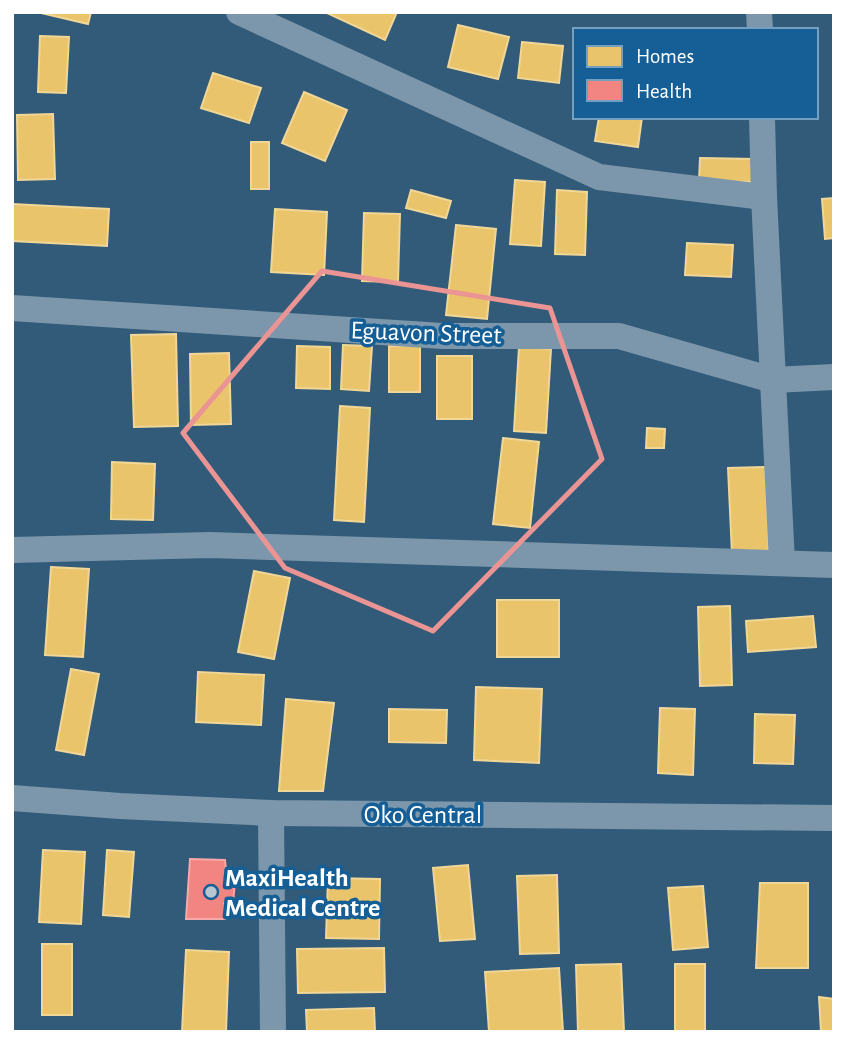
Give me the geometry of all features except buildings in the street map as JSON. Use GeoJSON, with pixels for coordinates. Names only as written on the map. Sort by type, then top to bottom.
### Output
{"type":"FeatureCollection","features":[{"type":"Feature","properties":{"kind":"street"},"geometry":{"type":"LineString","coordinates":[[239,12],[598,177],[764,197]]}},
{"type":"Feature","properties":{"kind":"street"},"geometry":{"type":"LineString","coordinates":[[762,119],[782,563]]}},
{"type":"Feature","properties":{"kind":"street","name":"Eguavon Street"},"geometry":{"type":"LineString","coordinates":[[12,308],[442,336],[619,336],[773,380],[834,377]]}},
{"type":"Feature","properties":{"kind":"street"},"geometry":{"type":"LineString","coordinates":[[12,550],[210,545],[834,565]]}},
{"type":"Feature","properties":{"kind":"street","name":"Oko Central"},"geometry":{"type":"LineString","coordinates":[[12,799],[271,813],[834,818]]}},
{"type":"Feature","properties":{"kind":"street"},"geometry":{"type":"LineString","coordinates":[[271,813],[273,1032]]}},
{"type":"Feature","properties":{"kind":"highlighted area"},"geometry":{"type":"Polygon","coordinates":[[[322,271],[550,308],[602,459],[433,631],[285,568],[183,433],[322,271]]]}},
{"type":"Feature","properties":{"kind":"place","name":"MaxiHealth Medical Centre"},"geometry":{"type":"Point","coordinates":[211,892]}}]}
